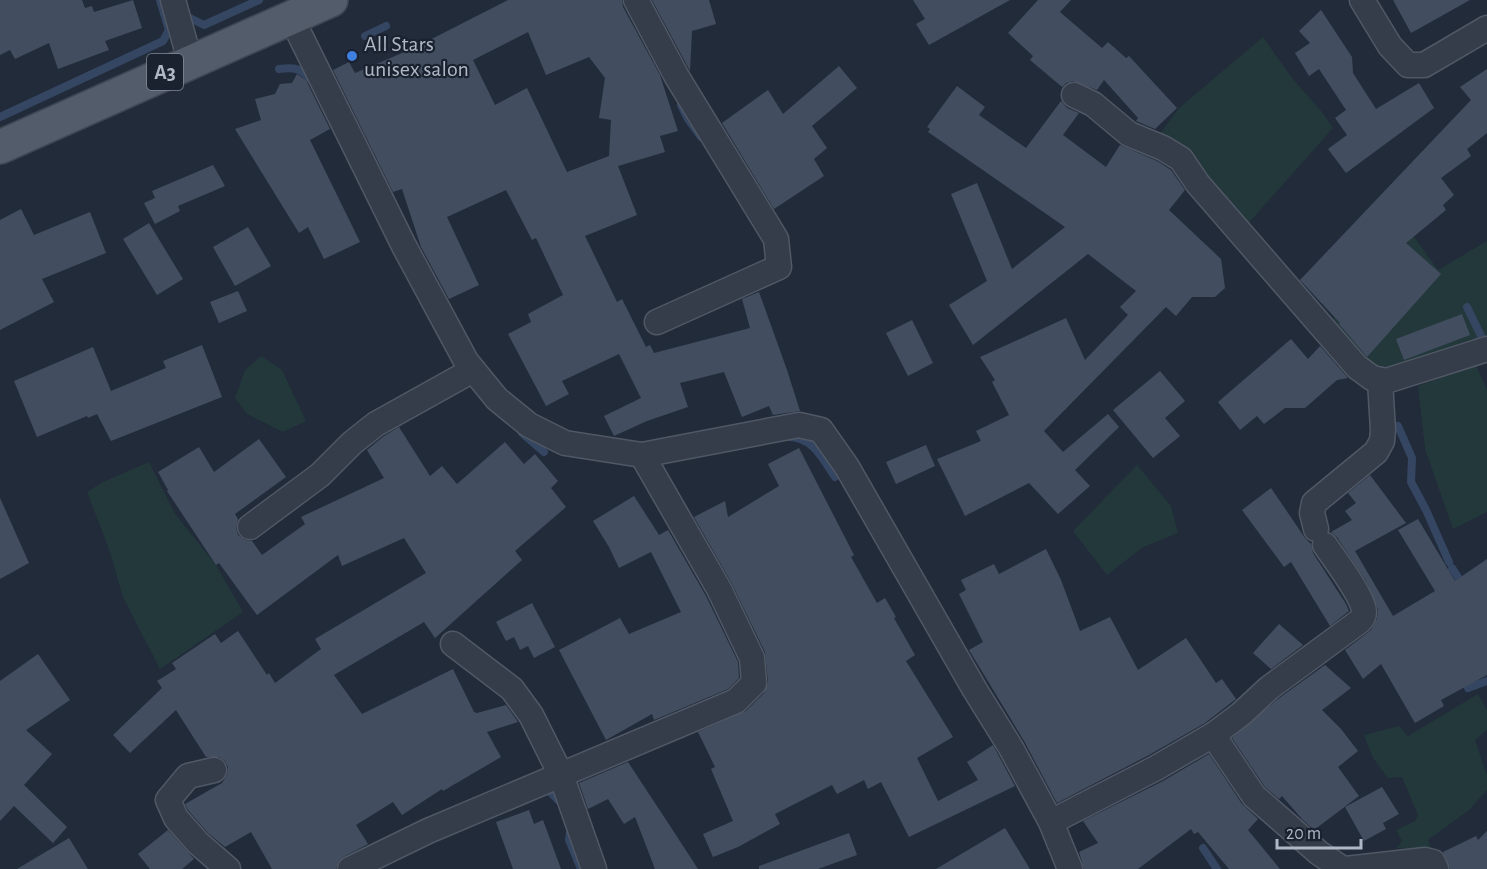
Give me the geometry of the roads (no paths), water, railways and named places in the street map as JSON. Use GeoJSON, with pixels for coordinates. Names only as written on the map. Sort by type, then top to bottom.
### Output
{"type":"FeatureCollection","features":[{"type":"Feature","properties":{"kind":"main road","name":"A3"},"geometry":{"type":"LineString","coordinates":[[0,147],[331,0]]}},
{"type":"Feature","properties":{"kind":"street"},"geometry":{"type":"LineString","coordinates":[[173,0],[190,61]]}},
{"type":"Feature","properties":{"kind":"street"},"geometry":{"type":"LineString","coordinates":[[636,0],[677,76],[776,239],[779,267],[657,322]]}},
{"type":"Feature","properties":{"kind":"street"},"geometry":{"type":"LineString","coordinates":[[1362,0],[1390,46],[1408,65],[1424,65],[1487,28]]}},
{"type":"Feature","properties":{"kind":"street"},"geometry":{"type":"LineString","coordinates":[[291,17],[404,246],[466,362],[497,399],[529,425],[565,443],[642,455],[799,425],[821,430],[847,467],[975,690],[1011,748],[1051,822],[1070,869]]}},
{"type":"Feature","properties":{"kind":"street"},"geometry":{"type":"LineString","coordinates":[[1074,95],[1093,104],[1129,134],[1163,148],[1181,159],[1198,184],[1357,367],[1372,378],[1386,381],[1407,376],[1487,349]]}},
{"type":"Feature","properties":{"kind":"street"},"geometry":{"type":"LineString","coordinates":[[250,527],[320,475],[351,443],[376,424],[472,370]]}},
{"type":"Feature","properties":{"kind":"street"},"geometry":{"type":"LineString","coordinates":[[1051,822],[1156,768],[1213,735],[1241,714],[1269,688],[1295,671],[1364,616],[1354,590],[1321,537],[1312,513],[1314,503],[1376,452],[1382,441],[1380,381]]}},
{"type":"Feature","properties":{"kind":"street"},"geometry":{"type":"LineString","coordinates":[[350,869],[428,831],[736,701],[754,683],[752,658],[719,589],[642,455]]}},
{"type":"Feature","properties":{"kind":"street"},"geometry":{"type":"LineString","coordinates":[[453,644],[512,689],[531,715],[561,776],[594,869]]}},
{"type":"Feature","properties":{"kind":"street"},"geometry":{"type":"LineString","coordinates":[[1213,735],[1254,796],[1319,853],[1344,869],[1425,860],[1433,862],[1436,869]]}},
{"type":"Feature","properties":{"kind":"street"},"geometry":{"type":"LineString","coordinates":[[214,770],[188,776],[168,800],[176,818],[198,843],[228,869]]}},
{"type":"Feature","properties":{"kind":"waterway"},"geometry":{"type":"LineString","coordinates":[[0,117],[163,41],[169,30],[160,0]]}},
{"type":"Feature","properties":{"kind":"waterway"},"geometry":{"type":"LineString","coordinates":[[190,18],[204,25],[259,0]]}},
{"type":"Feature","properties":{"kind":"waterway"},"geometry":{"type":"LineString","coordinates":[[365,36],[386,26]]}},
{"type":"Feature","properties":{"kind":"waterway"},"geometry":{"type":"LineString","coordinates":[[279,69],[297,69],[312,81]]}},
{"type":"Feature","properties":{"kind":"waterway"},"geometry":{"type":"LineString","coordinates":[[681,105],[701,137]]}},
{"type":"Feature","properties":{"kind":"waterway"},"geometry":{"type":"LineString","coordinates":[[1467,307],[1483,340],[1476,342]]}},
{"type":"Feature","properties":{"kind":"waterway"},"geometry":{"type":"LineString","coordinates":[[1398,426],[1412,458],[1411,482],[1449,562]]}},
{"type":"Feature","properties":{"kind":"waterway"},"geometry":{"type":"LineString","coordinates":[[522,433],[544,452]]}},
{"type":"Feature","properties":{"kind":"waterway"},"geometry":{"type":"LineString","coordinates":[[788,437],[804,441],[816,450],[835,477]]}},
{"type":"Feature","properties":{"kind":"waterway"},"geometry":{"type":"LineString","coordinates":[[1452,568],[1465,588]]}},
{"type":"Feature","properties":{"kind":"waterway"},"geometry":{"type":"LineString","coordinates":[[1468,688],[1487,681]]}},
{"type":"Feature","properties":{"kind":"waterway"},"geometry":{"type":"LineString","coordinates":[[549,791],[563,805]]}},
{"type":"Feature","properties":{"kind":"waterway"},"geometry":{"type":"LineString","coordinates":[[571,825],[569,840],[581,869]]}},
{"type":"Feature","properties":{"kind":"waterway"},"geometry":{"type":"LineString","coordinates":[[1203,848],[1217,869]]}},
{"type":"Feature","properties":{"kind":"place","name":"All Stars unisex salon"},"geometry":{"type":"Point","coordinates":[352,56]}}]}
